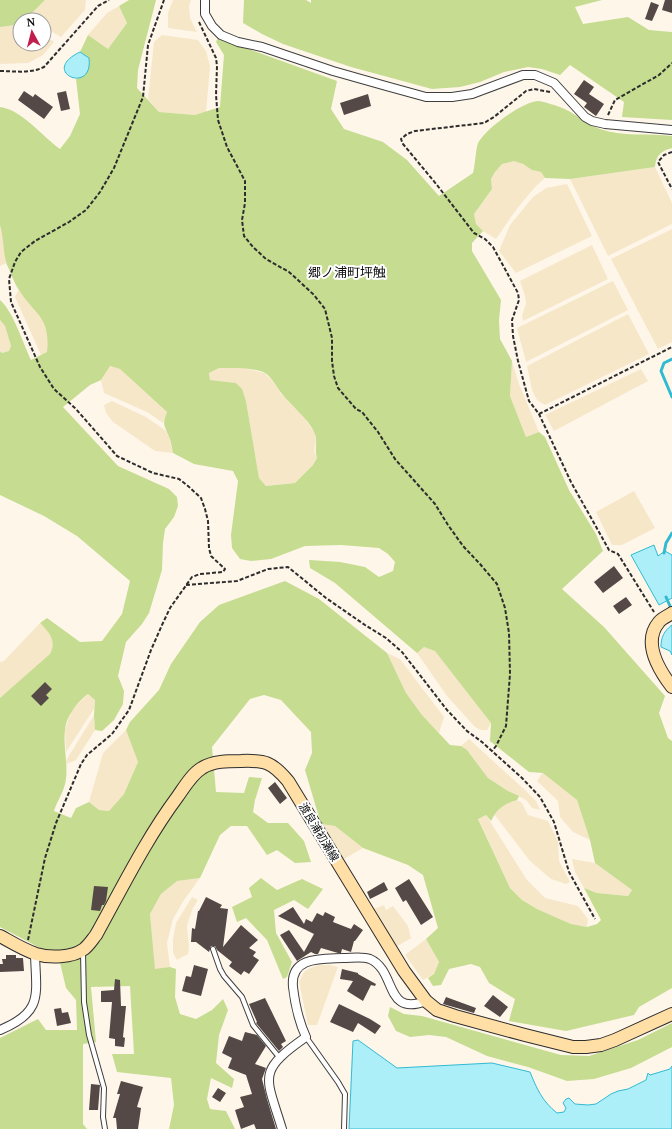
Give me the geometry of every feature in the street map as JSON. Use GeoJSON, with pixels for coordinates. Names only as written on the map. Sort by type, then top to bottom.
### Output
{"type":"FeatureCollection","features":[{"type":"Feature","properties":{"kind":"main road"},"geometry":{"type":"LineString","coordinates":[[672,613],[659,621],[652,638],[652,648],[656,660],[672,688]]}},
{"type":"Feature","properties":{"kind":"main road","name":"渡良浦初瀬線"},"geometry":{"type":"LineString","coordinates":[[83,950],[96,934],[157,827],[191,778],[202,768],[212,764],[260,760],[271,764],[280,771],[288,781],[404,971],[426,1001],[437,1010],[573,1047],[601,1045],[672,1014]]}},
{"type":"Feature","properties":{"kind":"main road"},"geometry":{"type":"LineString","coordinates":[[0,936],[31,952],[50,957],[58,957],[83,950]]}},
{"type":"Feature","properties":{"kind":"street"},"geometry":{"type":"LineString","coordinates":[[205,0],[206,14],[212,26],[221,35],[238,42],[262,47],[333,71],[426,97],[452,97],[472,94],[523,75],[535,75],[554,83],[585,116],[592,121],[605,124],[672,130]]}},
{"type":"Feature","properties":{"kind":"street"},"geometry":{"type":"LineString","coordinates":[[0,1030],[15,1024],[34,1005],[36,996],[31,952]]}},
{"type":"Feature","properties":{"kind":"street"},"geometry":{"type":"LineString","coordinates":[[282,1129],[271,1097],[268,1076],[279,1057],[306,1037],[296,1006],[293,982],[299,968],[305,962],[312,960],[370,959],[378,964],[396,999],[404,1004],[412,1005],[426,1001]]}},
{"type":"Feature","properties":{"kind":"lane"},"geometry":{"type":"LineString","coordinates":[[213,949],[220,969],[242,997],[253,1024],[279,1057]]}},
{"type":"Feature","properties":{"kind":"lane"},"geometry":{"type":"LineString","coordinates":[[83,950],[84,1002],[89,1035],[104,1088],[103,1117],[105,1129]]}},
{"type":"Feature","properties":{"kind":"lane"},"geometry":{"type":"LineString","coordinates":[[306,1037],[345,1094],[344,1129]]}},
{"type":"Feature","properties":{"kind":"path"},"geometry":{"type":"LineString","coordinates":[[0,71],[29,72],[44,67],[98,6],[109,0]]}},
{"type":"Feature","properties":{"kind":"path"},"geometry":{"type":"LineString","coordinates":[[31,952],[45,858],[56,823],[73,780],[87,755],[112,734],[129,710],[142,671],[159,631],[170,608],[186,585],[192,577],[200,574],[223,572],[225,569],[211,556],[209,548],[208,521],[201,498],[179,479],[153,473],[117,456],[76,409],[54,389],[40,367],[11,302],[9,279],[14,262],[21,252],[35,241],[69,222],[86,210],[100,192],[114,168],[143,97],[148,45],[164,0]]}},
{"type":"Feature","properties":{"kind":"path"},"geometry":{"type":"LineString","coordinates":[[198,19],[216,58],[218,120],[228,148],[245,181],[245,203],[242,220],[244,236],[266,259],[289,272],[299,281],[325,309],[332,338],[332,361],[334,376],[338,388],[356,409],[362,412],[378,432],[395,459],[435,504],[463,546],[497,584],[505,608],[510,674],[506,726],[492,752]]}},
{"type":"Feature","properties":{"kind":"path"},"geometry":{"type":"LineString","coordinates":[[605,124],[616,100],[659,75],[672,63]]}},
{"type":"Feature","properties":{"kind":"path"},"geometry":{"type":"LineString","coordinates":[[565,95],[534,89],[526,91],[484,124],[415,131],[406,134],[401,139],[403,144],[438,185],[474,233],[485,239],[493,247],[518,293],[519,300],[512,320],[513,336],[529,401],[539,414],[571,482],[609,550],[618,554],[659,621]]}},
{"type":"Feature","properties":{"kind":"path"},"geometry":{"type":"LineString","coordinates":[[672,152],[664,155],[658,162],[672,189]]}},
{"type":"Feature","properties":{"kind":"path"},"geometry":{"type":"LineString","coordinates":[[539,414],[672,347]]}},
{"type":"Feature","properties":{"kind":"path"},"geometry":{"type":"LineString","coordinates":[[186,585],[237,581],[268,569],[288,567],[322,594],[391,643],[408,659],[447,710],[467,732],[522,778],[540,797],[554,822],[569,872],[594,919]]}},
{"type":"Feature","properties":{"kind":"shaded area"},"geometry":{"type":"Polygon","coordinates":[[[45,0],[86,0],[85,10],[61,37],[52,32],[52,12],[33,12],[45,0]]]}},
{"type":"Feature","properties":{"kind":"shaded area"},"geometry":{"type":"Polygon","coordinates":[[[173,0],[191,0],[189,6],[190,18],[197,32],[168,28],[168,13],[173,0]]]}},
{"type":"Feature","properties":{"kind":"shaded area"},"geometry":{"type":"Polygon","coordinates":[[[119,6],[127,23],[108,49],[88,35],[107,13],[119,6]]]}},
{"type":"Feature","properties":{"kind":"shaded area"},"geometry":{"type":"Polygon","coordinates":[[[12,26],[12,52],[46,52],[28,63],[0,64],[0,27],[12,26]]]}},
{"type":"Feature","properties":{"kind":"shaded area"},"geometry":{"type":"Polygon","coordinates":[[[162,35],[198,40],[206,51],[210,66],[206,112],[195,115],[159,112],[148,99],[154,42],[162,35]]]}},
{"type":"Feature","properties":{"kind":"shaded area"},"geometry":{"type":"Polygon","coordinates":[[[514,160],[532,170],[541,172],[545,178],[535,187],[516,210],[496,239],[483,231],[476,224],[474,214],[492,189],[491,179],[495,172],[502,164],[514,160]]]}},
{"type":"Feature","properties":{"kind":"shaded area"},"geometry":{"type":"Polygon","coordinates":[[[655,167],[672,203],[672,224],[608,256],[570,179],[655,167]]]}},
{"type":"Feature","properties":{"kind":"shaded area"},"geometry":{"type":"Polygon","coordinates":[[[567,184],[592,236],[516,273],[499,251],[510,225],[533,197],[546,188],[567,184]]]}},
{"type":"Feature","properties":{"kind":"shaded area"},"geometry":{"type":"Polygon","coordinates":[[[0,225],[3,234],[7,263],[0,266],[0,225]]]}},
{"type":"Feature","properties":{"kind":"shaded area"},"geometry":{"type":"Polygon","coordinates":[[[672,229],[672,342],[658,349],[611,259],[672,229]]]}},
{"type":"Feature","properties":{"kind":"shaded area"},"geometry":{"type":"Polygon","coordinates":[[[592,245],[608,279],[523,321],[522,315],[526,304],[520,281],[592,245]]]}},
{"type":"Feature","properties":{"kind":"shaded area"},"geometry":{"type":"Polygon","coordinates":[[[613,281],[628,310],[526,362],[517,328],[613,281]]]}},
{"type":"Feature","properties":{"kind":"shaded area"},"geometry":{"type":"Polygon","coordinates":[[[19,289],[42,320],[47,330],[49,341],[48,352],[41,355],[15,297],[19,289]]]}},
{"type":"Feature","properties":{"kind":"shaded area"},"geometry":{"type":"Polygon","coordinates":[[[628,314],[649,354],[545,405],[537,400],[532,390],[527,366],[628,314]]]}},
{"type":"Feature","properties":{"kind":"shaded area"},"geometry":{"type":"Polygon","coordinates":[[[0,320],[5,326],[11,346],[9,351],[2,353],[0,350],[0,320]]]}},
{"type":"Feature","properties":{"kind":"shaded area"},"geometry":{"type":"Polygon","coordinates":[[[512,361],[519,384],[539,432],[526,437],[510,396],[512,361]]]}},
{"type":"Feature","properties":{"kind":"shaded area"},"geometry":{"type":"Polygon","coordinates":[[[110,366],[120,369],[167,412],[163,423],[147,412],[104,393],[101,380],[110,366]]]}},
{"type":"Feature","properties":{"kind":"shaded area"},"geometry":{"type":"Polygon","coordinates":[[[219,368],[244,368],[264,373],[273,381],[281,394],[301,414],[315,433],[316,441],[314,451],[317,458],[313,465],[295,483],[266,486],[259,478],[246,401],[236,383],[210,380],[209,373],[219,368]]]}},
{"type":"Feature","properties":{"kind":"shaded area"},"geometry":{"type":"Polygon","coordinates":[[[641,369],[648,381],[554,431],[545,415],[641,369]]]}},
{"type":"Feature","properties":{"kind":"shaded area"},"geometry":{"type":"Polygon","coordinates":[[[112,401],[146,417],[165,430],[169,437],[173,453],[155,451],[113,422],[106,413],[104,405],[112,401]]]}},
{"type":"Feature","properties":{"kind":"shaded area"},"geometry":{"type":"Polygon","coordinates":[[[634,491],[655,528],[622,545],[612,545],[596,512],[634,491]]]}},
{"type":"Feature","properties":{"kind":"shaded area"},"geometry":{"type":"Polygon","coordinates":[[[40,623],[48,631],[52,639],[53,649],[49,657],[0,698],[0,662],[4,661],[40,623]]]}},
{"type":"Feature","properties":{"kind":"shaded area"},"geometry":{"type":"Polygon","coordinates":[[[424,647],[435,650],[491,723],[487,730],[481,730],[475,727],[447,696],[417,653],[424,647]]]}},
{"type":"Feature","properties":{"kind":"shaded area"},"geometry":{"type":"Polygon","coordinates":[[[387,653],[400,659],[444,717],[439,733],[422,715],[406,693],[387,653]]]}},
{"type":"Feature","properties":{"kind":"shaded area"},"geometry":{"type":"Polygon","coordinates":[[[88,694],[95,700],[94,709],[66,752],[65,729],[72,710],[88,694]]]}},
{"type":"Feature","properties":{"kind":"shaded area"},"geometry":{"type":"Polygon","coordinates":[[[94,715],[95,730],[76,760],[66,764],[67,759],[94,715]]]}},
{"type":"Feature","properties":{"kind":"shaded area"},"geometry":{"type":"Polygon","coordinates":[[[126,730],[138,762],[124,794],[109,811],[99,810],[89,802],[103,753],[126,730]]]}},
{"type":"Feature","properties":{"kind":"shaded area"},"geometry":{"type":"Polygon","coordinates":[[[469,739],[536,801],[540,810],[532,808],[526,800],[508,791],[488,778],[467,750],[461,746],[469,739]]]}},
{"type":"Feature","properties":{"kind":"shaded area"},"geometry":{"type":"Polygon","coordinates":[[[543,772],[577,800],[590,840],[573,832],[560,817],[558,801],[537,781],[543,772]]]}},
{"type":"Feature","properties":{"kind":"shaded area"},"geometry":{"type":"Polygon","coordinates":[[[517,800],[522,803],[528,815],[548,821],[558,841],[559,861],[570,882],[566,884],[551,879],[530,861],[494,814],[504,804],[517,800]]]}},
{"type":"Feature","properties":{"kind":"shaded area"},"geometry":{"type":"Polygon","coordinates":[[[486,815],[527,880],[545,898],[578,906],[588,919],[587,927],[571,924],[537,909],[522,900],[510,888],[478,818],[486,815]]]}},
{"type":"Feature","properties":{"kind":"shaded area"},"geometry":{"type":"Polygon","coordinates":[[[321,824],[335,826],[363,848],[344,859],[321,824]]]}},
{"type":"Feature","properties":{"kind":"shaded area"},"geometry":{"type":"Polygon","coordinates":[[[572,859],[595,863],[632,890],[628,896],[597,893],[584,888],[575,872],[572,859]]]}},
{"type":"Feature","properties":{"kind":"shaded area"},"geometry":{"type":"Polygon","coordinates":[[[200,878],[184,900],[173,919],[167,943],[170,967],[155,970],[150,914],[161,894],[177,881],[200,878]]]}},
{"type":"Feature","properties":{"kind":"shaded area"},"geometry":{"type":"Polygon","coordinates":[[[192,897],[198,900],[192,910],[187,926],[189,948],[188,954],[177,960],[173,953],[173,939],[176,923],[192,897]]]}},
{"type":"Feature","properties":{"kind":"shaded area"},"geometry":{"type":"Polygon","coordinates":[[[384,905],[386,910],[393,906],[408,926],[411,938],[396,947],[372,910],[384,905]]]}},
{"type":"Feature","properties":{"kind":"shaded area"},"geometry":{"type":"Polygon","coordinates":[[[426,939],[439,962],[434,974],[423,980],[405,955],[426,939]]]}},
{"type":"Feature","properties":{"kind":"shaded area"},"geometry":{"type":"Polygon","coordinates":[[[319,965],[338,967],[317,1025],[308,1025],[299,982],[304,972],[319,965]]]}},
{"type":"Feature","properties":{"kind":"green space"},"geometry":{"type":"Polygon","coordinates":[[[0,0],[45,0],[33,12],[12,12],[12,26],[0,27],[0,0]]]}},
{"type":"Feature","properties":{"kind":"green space"},"geometry":{"type":"Polygon","coordinates":[[[129,0],[156,0],[138,70],[137,88],[159,112],[195,115],[220,107],[224,55],[216,42],[218,38],[337,81],[331,109],[344,129],[383,142],[407,160],[439,196],[473,173],[478,143],[482,137],[505,117],[532,102],[539,101],[560,107],[595,127],[608,131],[626,134],[672,136],[672,148],[660,154],[655,167],[570,179],[545,178],[541,172],[532,170],[523,164],[514,161],[502,164],[491,179],[492,189],[474,214],[476,224],[483,231],[472,243],[472,251],[501,300],[499,320],[500,339],[512,361],[510,396],[526,437],[539,432],[545,437],[569,490],[596,534],[603,551],[562,589],[604,627],[665,696],[659,713],[668,738],[672,741],[672,988],[639,1007],[634,1015],[566,1031],[509,1021],[515,999],[489,983],[480,967],[471,964],[449,969],[441,985],[433,986],[428,978],[434,974],[439,962],[426,939],[438,928],[423,875],[408,865],[363,848],[335,826],[321,824],[305,770],[312,753],[311,732],[281,700],[264,695],[250,699],[212,747],[216,792],[244,793],[249,777],[262,778],[253,812],[268,823],[288,823],[304,841],[311,862],[295,863],[277,850],[267,855],[247,826],[231,826],[220,835],[200,878],[177,881],[161,894],[150,914],[155,969],[170,967],[176,969],[175,997],[180,1014],[196,1019],[212,1010],[223,999],[228,1010],[219,1035],[216,1063],[234,1079],[232,1088],[211,1078],[207,1099],[210,1109],[226,1111],[235,1129],[169,1129],[174,1105],[171,1078],[117,1072],[112,1054],[134,1054],[130,986],[91,987],[96,1042],[83,1044],[83,1124],[87,1129],[0,1129],[0,1038],[38,1019],[46,1030],[77,1030],[76,1000],[66,988],[57,950],[42,949],[0,927],[0,698],[50,654],[53,645],[51,637],[40,623],[47,618],[80,642],[102,641],[122,614],[130,581],[77,536],[44,516],[0,495],[0,351],[2,353],[9,351],[11,346],[5,326],[0,320],[0,300],[5,305],[13,319],[31,360],[47,352],[48,341],[47,331],[44,324],[17,287],[7,265],[0,225],[0,107],[8,109],[24,118],[60,149],[70,136],[80,114],[76,79],[87,71],[89,58],[80,52],[88,35],[108,49],[127,23],[119,6],[129,0]],[[110,366],[101,380],[90,385],[63,407],[118,466],[169,489],[177,497],[178,506],[174,517],[165,529],[162,570],[149,613],[142,624],[126,642],[118,676],[124,691],[123,704],[114,720],[102,731],[95,730],[95,700],[88,694],[73,710],[67,720],[65,730],[65,783],[54,811],[71,818],[76,808],[89,802],[99,810],[109,811],[124,794],[138,762],[126,730],[130,722],[159,690],[171,664],[200,622],[219,605],[285,581],[319,599],[387,653],[406,693],[422,715],[450,745],[461,746],[467,750],[488,778],[519,796],[517,800],[508,803],[498,810],[491,821],[486,815],[478,819],[510,888],[522,900],[537,909],[571,924],[587,927],[597,924],[601,920],[584,888],[597,893],[628,896],[632,890],[595,863],[590,840],[577,800],[543,773],[529,772],[490,741],[491,723],[435,651],[424,647],[417,653],[335,583],[310,568],[309,560],[340,562],[365,567],[379,577],[393,571],[395,562],[388,554],[379,548],[341,545],[305,546],[271,559],[251,561],[240,559],[232,548],[231,535],[238,481],[233,471],[194,464],[173,453],[164,424],[167,412],[120,369],[110,366]],[[219,368],[209,373],[210,380],[236,383],[242,389],[246,401],[259,478],[266,486],[295,483],[313,465],[317,458],[316,437],[313,429],[265,373],[249,369],[219,368]]]}},
{"type":"Feature","properties":{"kind":"green space"},"geometry":{"type":"Polygon","coordinates":[[[244,0],[306,0],[311,3],[311,0],[602,0],[575,7],[583,24],[628,17],[649,30],[672,32],[672,120],[622,117],[624,102],[570,65],[560,75],[542,69],[528,67],[504,72],[480,82],[460,87],[432,89],[351,67],[283,44],[243,23],[244,0]]]}},
{"type":"Feature","properties":{"kind":"green space"},"geometry":{"type":"Polygon","coordinates":[[[261,878],[277,890],[302,879],[323,889],[308,909],[294,900],[274,910],[276,933],[292,962],[287,977],[283,979],[267,940],[246,918],[237,922],[232,907],[252,897],[249,888],[261,878]]]}},
{"type":"Feature","properties":{"kind":"green space"},"geometry":{"type":"Polygon","coordinates":[[[390,1007],[404,1014],[422,1016],[561,1055],[589,1056],[638,1040],[672,1023],[672,1047],[631,1068],[594,1079],[567,1081],[528,1067],[487,1056],[446,1037],[429,1035],[410,1037],[396,1031],[388,1016],[390,1007]]]}},
{"type":"Feature","properties":{"kind":"water"},"geometry":{"type":"Polygon","coordinates":[[[80,52],[89,58],[88,69],[84,76],[77,78],[71,77],[66,73],[64,67],[69,60],[80,52]]]}},
{"type":"Feature","properties":{"kind":"water"},"geometry":{"type":"Polygon","coordinates":[[[654,545],[658,556],[665,551],[672,555],[672,598],[659,605],[631,555],[654,545]]]}},
{"type":"Feature","properties":{"kind":"water"},"geometry":{"type":"Polygon","coordinates":[[[672,625],[672,655],[670,651],[661,647],[664,634],[672,625]]]}},
{"type":"Feature","properties":{"kind":"water"},"geometry":{"type":"Polygon","coordinates":[[[358,1040],[397,1068],[492,1063],[530,1072],[540,1094],[547,1104],[557,1113],[564,1112],[566,1108],[563,1103],[566,1099],[569,1098],[575,1104],[596,1104],[611,1094],[628,1089],[646,1080],[648,1073],[650,1075],[670,1069],[672,1066],[672,1129],[349,1129],[353,1041],[358,1040]]]}},
{"type":"Feature","properties":{"kind":"building"},"geometry":{"type":"Polygon","coordinates":[[[665,0],[672,0],[672,13],[662,10],[665,0]]]}},
{"type":"Feature","properties":{"kind":"building"},"geometry":{"type":"Polygon","coordinates":[[[651,2],[659,5],[652,21],[645,19],[651,2]]]}},
{"type":"Feature","properties":{"kind":"building"},"geometry":{"type":"Polygon","coordinates":[[[584,80],[594,87],[589,94],[604,104],[596,116],[584,107],[587,103],[574,94],[584,80]]]}},
{"type":"Feature","properties":{"kind":"building"},"geometry":{"type":"Polygon","coordinates":[[[24,91],[33,97],[35,94],[53,107],[44,119],[18,100],[24,91]]]}},
{"type":"Feature","properties":{"kind":"building"},"geometry":{"type":"Polygon","coordinates":[[[66,91],[70,109],[61,111],[57,93],[66,91]]]}},
{"type":"Feature","properties":{"kind":"building"},"geometry":{"type":"Polygon","coordinates":[[[368,94],[371,106],[344,115],[340,103],[368,94]]]}},
{"type":"Feature","properties":{"kind":"building"},"geometry":{"type":"Polygon","coordinates":[[[614,566],[623,578],[603,593],[594,582],[614,566]]]}},
{"type":"Feature","properties":{"kind":"building"},"geometry":{"type":"Polygon","coordinates":[[[626,597],[632,605],[619,614],[613,606],[626,597]]]}},
{"type":"Feature","properties":{"kind":"building"},"geometry":{"type":"Polygon","coordinates":[[[45,682],[52,689],[46,695],[49,698],[41,706],[31,696],[45,682]]]}},
{"type":"Feature","properties":{"kind":"building"},"geometry":{"type":"Polygon","coordinates":[[[275,782],[287,798],[280,804],[268,788],[275,782]]]}},
{"type":"Feature","properties":{"kind":"building"},"geometry":{"type":"Polygon","coordinates":[[[409,879],[433,917],[421,925],[406,900],[403,902],[395,888],[409,879]]]}},
{"type":"Feature","properties":{"kind":"building"},"geometry":{"type":"Polygon","coordinates":[[[384,882],[388,890],[370,899],[367,892],[384,882]]]}},
{"type":"Feature","properties":{"kind":"building"},"geometry":{"type":"Polygon","coordinates":[[[94,886],[108,887],[106,901],[104,905],[102,905],[100,911],[91,910],[94,886]]]}},
{"type":"Feature","properties":{"kind":"building"},"geometry":{"type":"Polygon","coordinates":[[[206,897],[222,905],[220,908],[228,909],[223,947],[241,925],[258,940],[249,948],[256,952],[253,956],[259,960],[249,974],[244,971],[241,975],[229,966],[232,962],[217,950],[215,946],[211,946],[209,952],[196,942],[191,942],[192,928],[195,929],[198,911],[206,897]]]}},
{"type":"Feature","properties":{"kind":"building"},"geometry":{"type":"Polygon","coordinates":[[[293,907],[304,924],[306,919],[312,922],[317,913],[323,916],[325,912],[335,917],[333,922],[351,929],[354,924],[363,930],[354,941],[351,952],[342,949],[341,953],[338,953],[321,948],[318,954],[311,952],[297,961],[280,935],[289,930],[304,952],[314,934],[278,916],[293,907]]]}},
{"type":"Feature","properties":{"kind":"building"},"geometry":{"type":"Polygon","coordinates":[[[6,955],[16,955],[16,958],[23,958],[24,971],[0,972],[0,964],[3,964],[2,959],[6,959],[6,955]]]}},
{"type":"Feature","properties":{"kind":"building"},"geometry":{"type":"Polygon","coordinates":[[[194,965],[208,969],[201,996],[182,991],[186,976],[191,977],[194,965]]]}},
{"type":"Feature","properties":{"kind":"building"},"geometry":{"type":"Polygon","coordinates":[[[342,969],[358,973],[376,984],[375,986],[371,985],[363,1001],[347,991],[353,981],[340,979],[342,969]]]}},
{"type":"Feature","properties":{"kind":"building"},"geometry":{"type":"Polygon","coordinates":[[[115,979],[120,980],[121,1006],[126,1006],[123,1037],[125,1038],[124,1047],[115,1046],[115,1039],[109,1038],[112,1002],[101,1002],[101,991],[114,990],[115,979]]]}},
{"type":"Feature","properties":{"kind":"building"},"geometry":{"type":"Polygon","coordinates":[[[493,995],[508,1007],[500,1017],[484,1006],[493,995]]]}},
{"type":"Feature","properties":{"kind":"building"},"geometry":{"type":"Polygon","coordinates":[[[446,997],[476,1008],[474,1013],[443,1004],[446,997]]]}},
{"type":"Feature","properties":{"kind":"building"},"geometry":{"type":"Polygon","coordinates":[[[265,998],[286,1041],[281,1044],[283,1047],[279,1051],[256,1023],[257,1022],[249,1004],[265,998]]]}},
{"type":"Feature","properties":{"kind":"building"},"geometry":{"type":"Polygon","coordinates":[[[339,1004],[381,1026],[375,1034],[358,1023],[353,1032],[330,1022],[339,1004]]]}},
{"type":"Feature","properties":{"kind":"building"},"geometry":{"type":"Polygon","coordinates":[[[61,1008],[62,1013],[68,1012],[71,1023],[57,1026],[54,1009],[61,1008]]]}},
{"type":"Feature","properties":{"kind":"building"},"geometry":{"type":"Polygon","coordinates":[[[245,1032],[257,1035],[266,1046],[255,1064],[266,1068],[262,1079],[276,1129],[256,1129],[254,1124],[241,1129],[235,1110],[244,1107],[240,1097],[252,1094],[246,1075],[228,1068],[232,1058],[222,1053],[229,1036],[242,1041],[245,1032]]]}},
{"type":"Feature","properties":{"kind":"building"},"geometry":{"type":"Polygon","coordinates":[[[121,1081],[143,1087],[137,1107],[141,1108],[138,1129],[117,1129],[116,1118],[113,1118],[120,1094],[117,1094],[121,1081]]]}},
{"type":"Feature","properties":{"kind":"building"},"geometry":{"type":"Polygon","coordinates":[[[91,1084],[100,1085],[98,1110],[89,1110],[91,1084]]]}},
{"type":"Feature","properties":{"kind":"building"},"geometry":{"type":"Polygon","coordinates":[[[218,1088],[226,1093],[220,1102],[212,1097],[218,1088]]]}},
{"type":"Feature","properties":{"kind":"waterway"},"geometry":{"type":"LineString","coordinates":[[672,359],[664,363],[661,371],[672,397]]}},
{"type":"Feature","properties":{"kind":"waterway"},"geometry":{"type":"LineString","coordinates":[[664,553],[666,543],[672,533]]}},
{"type":"Feature","properties":{"kind":"waterway"},"geometry":{"type":"LineString","coordinates":[[666,597],[670,606]]}},
{"type":"Feature","properties":{"kind":"district","name":"郷ノ浦町坪触"},"geometry":{"type":"Point","coordinates":[347,272]}}]}
